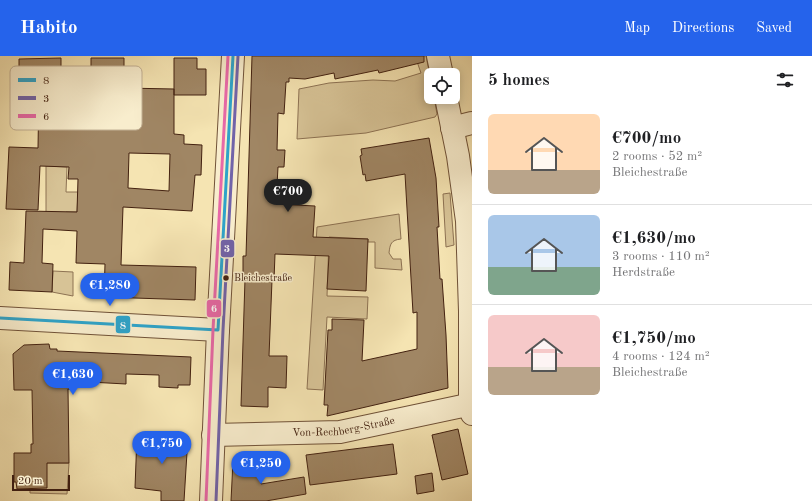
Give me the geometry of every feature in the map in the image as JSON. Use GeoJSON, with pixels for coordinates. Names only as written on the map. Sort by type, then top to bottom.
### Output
{"type":"FeatureCollection","features":[{"type":"Feature","properties":{"kind":"street"},"geometry":{"type":"LineString","coordinates":[[211,501],[218,330],[233,56]]}},
{"type":"Feature","properties":{"kind":"street"},"geometry":{"type":"LineString","coordinates":[[438,56],[441,68]]}},
{"type":"Feature","properties":{"kind":"street"},"geometry":{"type":"LineString","coordinates":[[450,104],[462,125],[470,311],[471,407]]}},
{"type":"Feature","properties":{"kind":"street"},"geometry":{"type":"LineString","coordinates":[[0,318],[218,330]]}},
{"type":"Feature","properties":{"kind":"street","name":"Von-Rechberg-Straße"},"geometry":{"type":"LineString","coordinates":[[214,435],[340,432],[471,407]]}},
{"type":"Feature","properties":{"kind":"shaded area"},"geometry":{"type":"Polygon","coordinates":[[[415,56],[426,56],[428,68],[424,68],[424,104],[435,104],[437,114],[435,117],[366,133],[297,139],[299,89],[329,83],[373,80],[395,81],[421,73],[415,56]]]}},
{"type":"Feature","properties":{"kind":"shaded area"},"geometry":{"type":"Polygon","coordinates":[[[46,166],[67,167],[66,192],[78,192],[77,212],[66,212],[65,216],[46,214],[46,166]]]}},
{"type":"Feature","properties":{"kind":"shaded area"},"geometry":{"type":"Polygon","coordinates":[[[450,193],[454,245],[446,247],[443,194],[450,193]]]}},
{"type":"Feature","properties":{"kind":"shaded area"},"geometry":{"type":"Polygon","coordinates":[[[399,214],[401,239],[393,241],[389,253],[393,259],[401,259],[402,270],[375,268],[375,242],[368,242],[368,239],[329,237],[327,296],[368,297],[367,319],[327,317],[323,390],[307,389],[317,227],[399,214]]]}},
{"type":"Feature","properties":{"kind":"shaded area"},"geometry":{"type":"Polygon","coordinates":[[[53,271],[73,272],[73,296],[52,292],[53,271]]]}},
{"type":"Feature","properties":{"kind":"shaded area"},"geometry":{"type":"Polygon","coordinates":[[[47,463],[69,463],[67,494],[30,493],[30,482],[47,463]]]}},
{"type":"Feature","properties":{"kind":"building"},"geometry":{"type":"Polygon","coordinates":[[[252,56],[424,56],[424,62],[379,73],[378,70],[335,79],[334,73],[305,79],[289,78],[289,82],[286,82],[284,114],[278,113],[277,150],[285,150],[284,167],[278,167],[276,204],[315,206],[313,237],[368,239],[366,291],[327,289],[329,256],[275,254],[274,280],[272,280],[269,356],[287,356],[286,388],[268,387],[268,407],[241,406],[245,279],[243,279],[243,256],[246,256],[252,56]]]}},
{"type":"Feature","properties":{"kind":"building"},"geometry":{"type":"Polygon","coordinates":[[[61,58],[61,66],[19,66],[19,59],[61,58]]]}},
{"type":"Feature","properties":{"kind":"building"},"geometry":{"type":"Polygon","coordinates":[[[91,58],[124,58],[124,66],[91,66],[91,58]]]}},
{"type":"Feature","properties":{"kind":"building"},"geometry":{"type":"Polygon","coordinates":[[[174,58],[197,58],[197,69],[206,69],[206,95],[174,95],[174,58]]]}},
{"type":"Feature","properties":{"kind":"building"},"geometry":{"type":"Polygon","coordinates":[[[142,88],[174,89],[174,134],[184,135],[184,144],[202,145],[201,175],[195,175],[192,211],[123,207],[121,265],[196,267],[195,300],[104,297],[105,264],[76,263],[77,231],[43,229],[42,263],[53,264],[52,292],[9,290],[10,262],[24,263],[26,211],[77,212],[78,179],[68,179],[69,167],[40,166],[38,210],[6,209],[9,147],[38,148],[38,130],[142,130],[142,88]],[[129,153],[128,188],[169,191],[170,154],[129,153]]]}},
{"type":"Feature","properties":{"kind":"building"},"geometry":{"type":"Polygon","coordinates":[[[429,138],[436,178],[439,227],[437,227],[440,279],[442,279],[446,335],[448,388],[327,416],[328,405],[324,405],[328,330],[332,330],[332,319],[364,320],[362,361],[417,349],[417,312],[413,313],[405,174],[366,181],[365,174],[363,175],[360,156],[362,155],[361,149],[429,138]]]}},
{"type":"Feature","properties":{"kind":"building"},"geometry":{"type":"Polygon","coordinates":[[[49,344],[50,349],[57,349],[57,351],[191,357],[190,385],[178,385],[178,388],[159,387],[159,375],[126,374],[126,384],[71,381],[71,389],[68,389],[69,463],[47,463],[47,488],[17,489],[16,482],[14,482],[14,453],[31,453],[31,444],[33,444],[32,390],[14,390],[13,354],[24,345],[49,344]]]}},
{"type":"Feature","properties":{"kind":"building"},"geometry":{"type":"Polygon","coordinates":[[[458,429],[468,474],[442,480],[432,435],[458,429]]]}},
{"type":"Feature","properties":{"kind":"building"},"geometry":{"type":"Polygon","coordinates":[[[137,435],[188,436],[184,501],[161,501],[161,491],[135,488],[137,435]]]}},
{"type":"Feature","properties":{"kind":"building"},"geometry":{"type":"Polygon","coordinates":[[[393,444],[397,474],[310,485],[306,455],[393,444]]]}},
{"type":"Feature","properties":{"kind":"building"},"geometry":{"type":"Polygon","coordinates":[[[233,461],[263,463],[261,484],[304,477],[306,494],[266,501],[231,501],[233,461]]]}},
{"type":"Feature","properties":{"kind":"building"},"geometry":{"type":"Polygon","coordinates":[[[432,473],[434,491],[417,494],[415,476],[432,473]]]}},
{"type":"Feature","properties":{"kind":"transit line","name":"6"},"geometry":{"type":"LineString","coordinates":[[206,501],[213,330],[228,56]]}},
{"type":"Feature","properties":{"kind":"transit line","name":"8"},"geometry":{"type":"LineString","coordinates":[[0,318],[218,330],[233,56]]}},
{"type":"Feature","properties":{"kind":"transit line","name":"3"},"geometry":{"type":"LineString","coordinates":[[216,501],[223,330],[238,56]]}},
{"type":"Feature","properties":{"kind":"place","name":"Bleichestraße"},"geometry":{"type":"Point","coordinates":[226,278]}}]}
